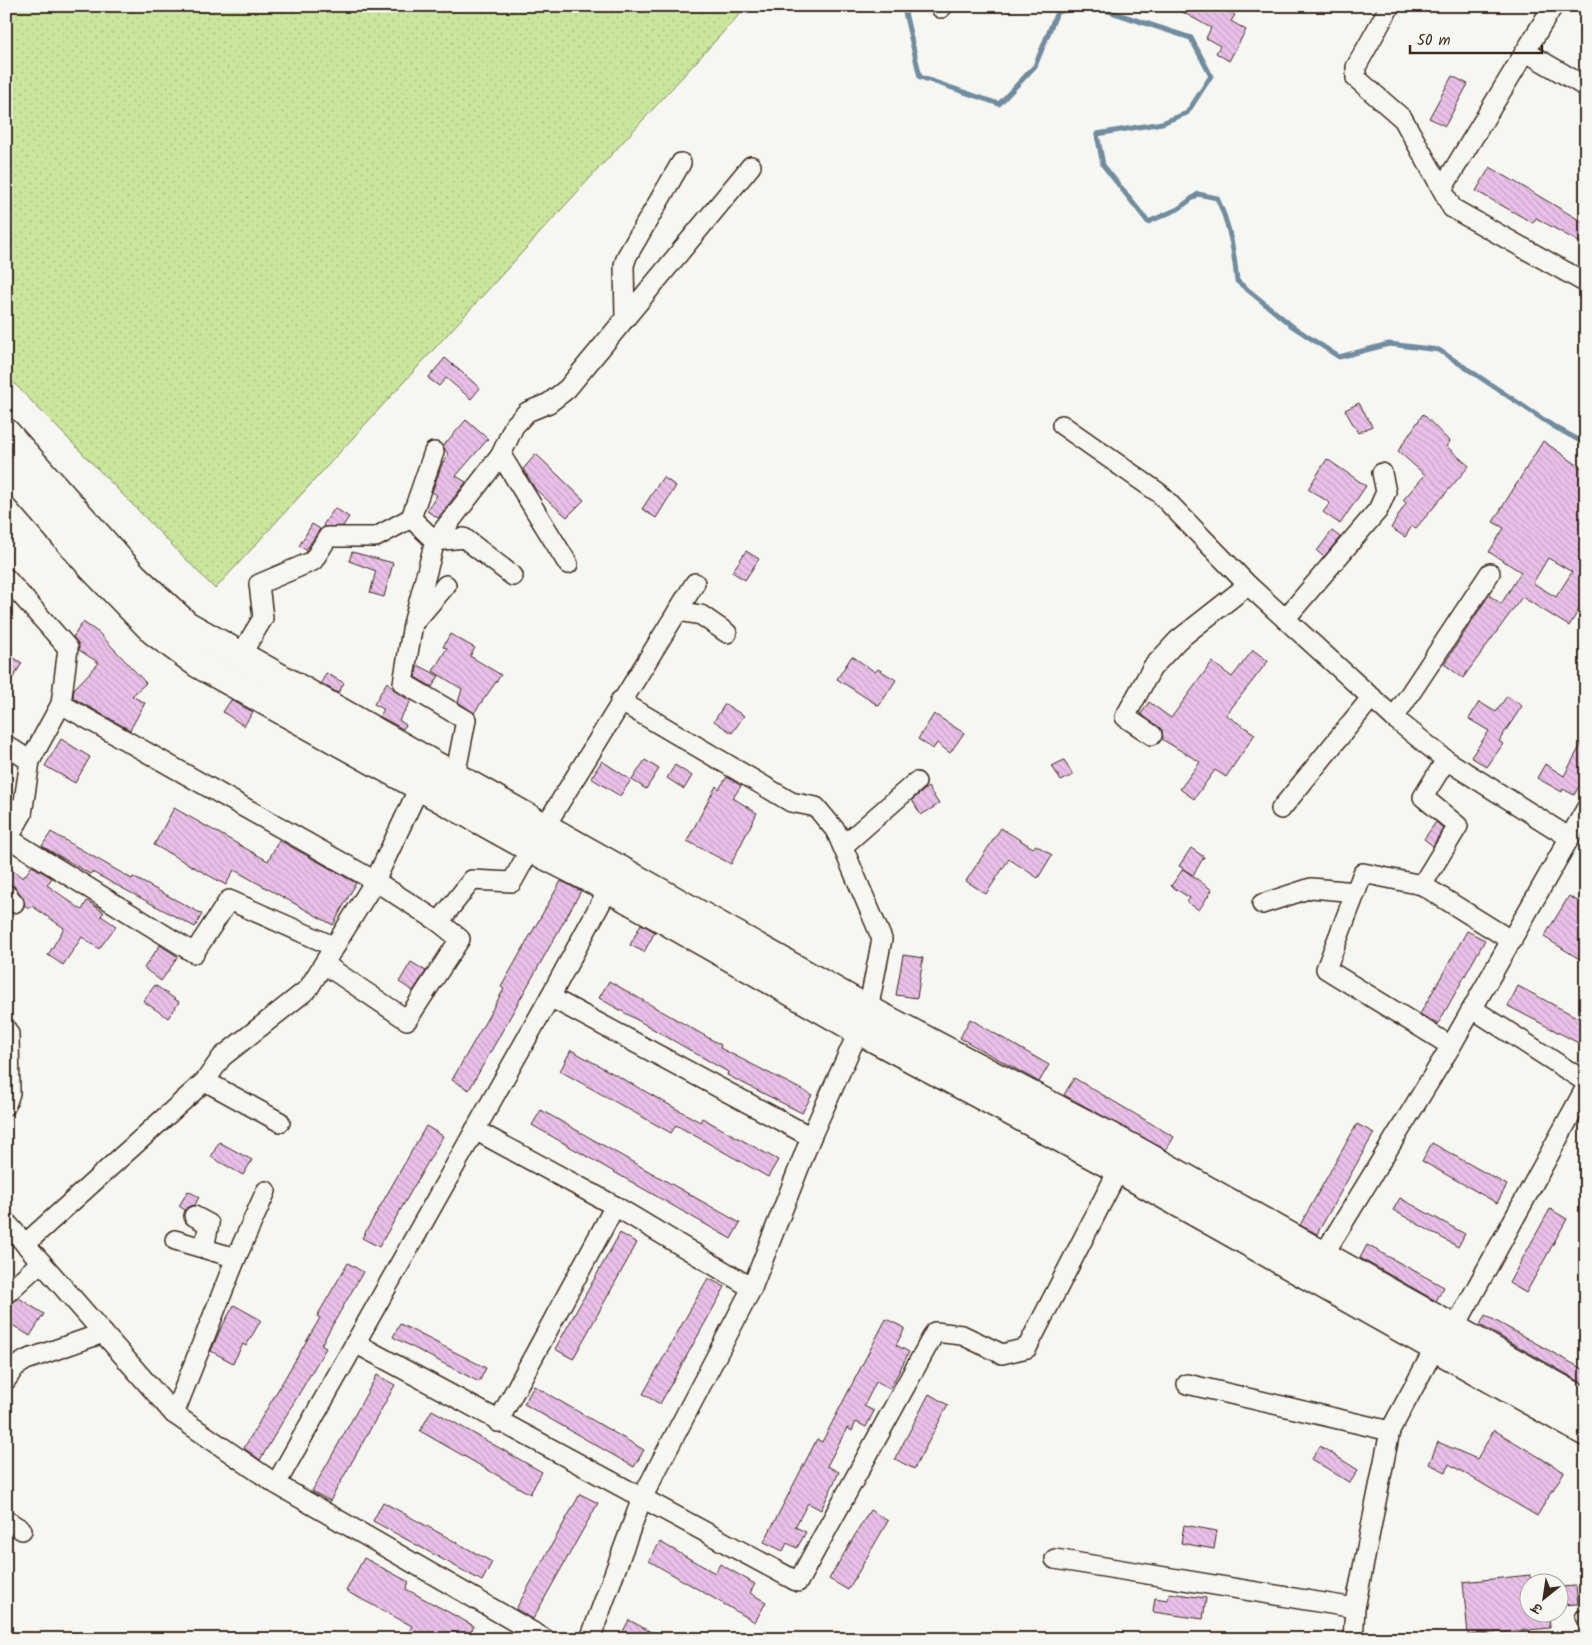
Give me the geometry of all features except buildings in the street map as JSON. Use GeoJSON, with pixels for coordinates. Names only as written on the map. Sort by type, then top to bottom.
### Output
{"type":"FeatureCollection","features":[{"type":"Feature","properties":{"kind":"street"},"geometry":{"type":"LineString","coordinates":[[1390,6],[1356,67],[1356,78],[1403,119],[1452,208],[1586,283]]}},
{"type":"Feature","properties":{"kind":"street"},"geometry":{"type":"LineString","coordinates":[[1442,190],[1553,6]]}},
{"type":"Feature","properties":{"kind":"street"},"geometry":{"type":"LineString","coordinates":[[1526,52],[1586,87]]}},
{"type":"Feature","properties":{"kind":"street"},"geometry":{"type":"LineString","coordinates":[[625,319],[624,265],[627,256],[681,163]]}},
{"type":"Feature","properties":{"kind":"street"},"geometry":{"type":"LineString","coordinates":[[455,776],[466,720],[403,683],[413,624],[435,541],[502,455],[514,426],[527,412],[549,403],[567,389],[751,166]]}},
{"type":"Feature","properties":{"kind":"street"},"geometry":{"type":"LineString","coordinates":[[1062,424],[1159,493],[1248,585],[1394,718],[1446,760],[1570,838]]}},
{"type":"Feature","properties":{"kind":"street"},"geometry":{"type":"LineString","coordinates":[[6,433],[134,577],[186,625],[240,656],[425,774],[864,1020],[1119,1169],[1445,1337],[1586,1403]]}},
{"type":"Feature","properties":{"kind":"street"},"geometry":{"type":"LineString","coordinates":[[240,656],[263,618],[258,584],[314,561],[328,537],[376,537],[410,518],[434,452]]}},
{"type":"Feature","properties":{"kind":"street"},"geometry":{"type":"LineString","coordinates":[[502,455],[568,564]]}},
{"type":"Feature","properties":{"kind":"street"},"geometry":{"type":"LineString","coordinates":[[6,469],[93,568],[154,631],[199,664],[425,774],[455,776],[537,838],[609,888],[864,1020],[1135,1150],[1324,1254],[1586,1432]]}},
{"type":"Feature","properties":{"kind":"street"},"geometry":{"type":"LineString","coordinates":[[1285,619],[1378,510],[1386,492],[1382,473]]}},
{"type":"Feature","properties":{"kind":"street"},"geometry":{"type":"LineString","coordinates":[[410,518],[435,541],[464,538],[513,576]]}},
{"type":"Feature","properties":{"kind":"street"},"geometry":{"type":"LineString","coordinates":[[1394,718],[1490,573]]}},
{"type":"Feature","properties":{"kind":"street"},"geometry":{"type":"LineString","coordinates":[[6,578],[68,648],[61,704],[30,761],[14,810],[7,841],[194,953],[229,900],[335,947]]}},
{"type":"Feature","properties":{"kind":"street"},"geometry":{"type":"LineString","coordinates":[[439,922],[472,880],[512,882],[620,701],[695,583]]}},
{"type":"Feature","properties":{"kind":"street"},"geometry":{"type":"LineString","coordinates":[[413,624],[446,585]]}},
{"type":"Feature","properties":{"kind":"street"},"geometry":{"type":"LineString","coordinates":[[1152,735],[1125,717],[1152,668],[1178,640],[1248,585]]}},
{"type":"Feature","properties":{"kind":"street"},"geometry":{"type":"LineString","coordinates":[[678,611],[701,615],[727,633]]}},
{"type":"Feature","properties":{"kind":"street"},"geometry":{"type":"LineString","coordinates":[[1281,809],[1372,698]]}},
{"type":"Feature","properties":{"kind":"street"},"geometry":{"type":"LineString","coordinates":[[590,1639],[642,1498],[752,1288],[811,1137],[864,1020],[882,939],[836,831],[816,806],[790,802],[620,701]]}},
{"type":"Feature","properties":{"kind":"street"},"geometry":{"type":"LineString","coordinates":[[61,704],[375,881],[439,922],[460,939],[407,1020],[324,964]]}},
{"type":"Feature","properties":{"kind":"street"},"geometry":{"type":"LineString","coordinates":[[6,745],[30,761]]}},
{"type":"Feature","properties":{"kind":"street"},"geometry":{"type":"LineString","coordinates":[[1422,885],[1458,826],[1423,797],[1446,760]]}},
{"type":"Feature","properties":{"kind":"street"},"geometry":{"type":"LineString","coordinates":[[25,1244],[205,1081],[222,1058],[308,989],[375,881],[425,774]]}},
{"type":"Feature","properties":{"kind":"street"},"geometry":{"type":"LineString","coordinates":[[843,846],[916,782]]}},
{"type":"Feature","properties":{"kind":"street"},"geometry":{"type":"LineString","coordinates":[[1324,1254],[1451,1046],[1586,809]]}},
{"type":"Feature","properties":{"kind":"street"},"geometry":{"type":"LineString","coordinates":[[1451,1046],[1326,969],[1363,873],[1422,885],[1512,941]]}},
{"type":"Feature","properties":{"kind":"street"},"geometry":{"type":"LineString","coordinates":[[276,1484],[550,997],[609,888]]}},
{"type":"Feature","properties":{"kind":"street"},"geometry":{"type":"LineString","coordinates":[[1262,904],[1311,888],[1356,892]]}},
{"type":"Feature","properties":{"kind":"street"},"geometry":{"type":"LineString","coordinates":[[550,997],[811,1137]]}},
{"type":"Feature","properties":{"kind":"street"},"geometry":{"type":"LineString","coordinates":[[1472,1009],[1586,1082]]}},
{"type":"Feature","properties":{"kind":"street"},"geometry":{"type":"LineString","coordinates":[[6,1029],[9,1034],[10,1093],[6,1105]]}},
{"type":"Feature","properties":{"kind":"street"},"geometry":{"type":"LineString","coordinates":[[205,1081],[280,1122]]}},
{"type":"Feature","properties":{"kind":"street"},"geometry":{"type":"LineString","coordinates":[[1353,1639],[1355,1608],[1390,1431],[1586,1087]]}},
{"type":"Feature","properties":{"kind":"street"},"geometry":{"type":"LineString","coordinates":[[475,1130],[615,1206],[752,1288]]}},
{"type":"Feature","properties":{"kind":"street"},"geometry":{"type":"LineString","coordinates":[[355,1343],[498,1422],[798,1582],[935,1332],[962,1335],[1002,1354],[1027,1348],[1119,1169]]}},
{"type":"Feature","properties":{"kind":"street"},"geometry":{"type":"LineString","coordinates":[[174,1414],[236,1258],[266,1192]]}},
{"type":"Feature","properties":{"kind":"street"},"geometry":{"type":"LineString","coordinates":[[498,1422],[615,1206]]}},
{"type":"Feature","properties":{"kind":"street"},"geometry":{"type":"LineString","coordinates":[[194,1216],[210,1224],[204,1248]]}},
{"type":"Feature","properties":{"kind":"street"},"geometry":{"type":"LineString","coordinates":[[6,1222],[174,1414],[276,1484],[545,1639]]}},
{"type":"Feature","properties":{"kind":"street"},"geometry":{"type":"LineString","coordinates":[[175,1240],[236,1258]]}},
{"type":"Feature","properties":{"kind":"street"},"geometry":{"type":"LineString","coordinates":[[6,1294],[41,1262]]}},
{"type":"Feature","properties":{"kind":"street"},"geometry":{"type":"LineString","coordinates":[[6,1380],[15,1367],[26,1360],[103,1333]]}},
{"type":"Feature","properties":{"kind":"street"},"geometry":{"type":"LineString","coordinates":[[1187,1384],[1390,1431]]}},
{"type":"Feature","properties":{"kind":"street"},"geometry":{"type":"LineString","coordinates":[[1055,1559],[1355,1608]]}},
{"type":"Feature","properties":{"kind":"lane"},"geometry":{"type":"LineString","coordinates":[[1581,1616],[1586,1628]]}},
{"type":"Feature","properties":{"kind":"green space"},"geometry":{"type":"Polygon","coordinates":[[[6,6],[747,6],[215,589],[6,375],[6,6]]]}},
{"type":"Feature","properties":{"kind":"waterway"},"geometry":{"type":"LineString","coordinates":[[901,6],[904,8],[920,77],[999,104],[1035,66],[1057,12],[1084,6]]}},
{"type":"Feature","properties":{"kind":"waterway"},"geometry":{"type":"LineString","coordinates":[[1093,6],[1191,38],[1211,76],[1187,113],[1162,123],[1097,134],[1103,165],[1148,222],[1178,209],[1198,194],[1217,198],[1231,239],[1237,281],[1292,326],[1339,357],[1389,344],[1439,350],[1553,426],[1586,444]]}}]}
